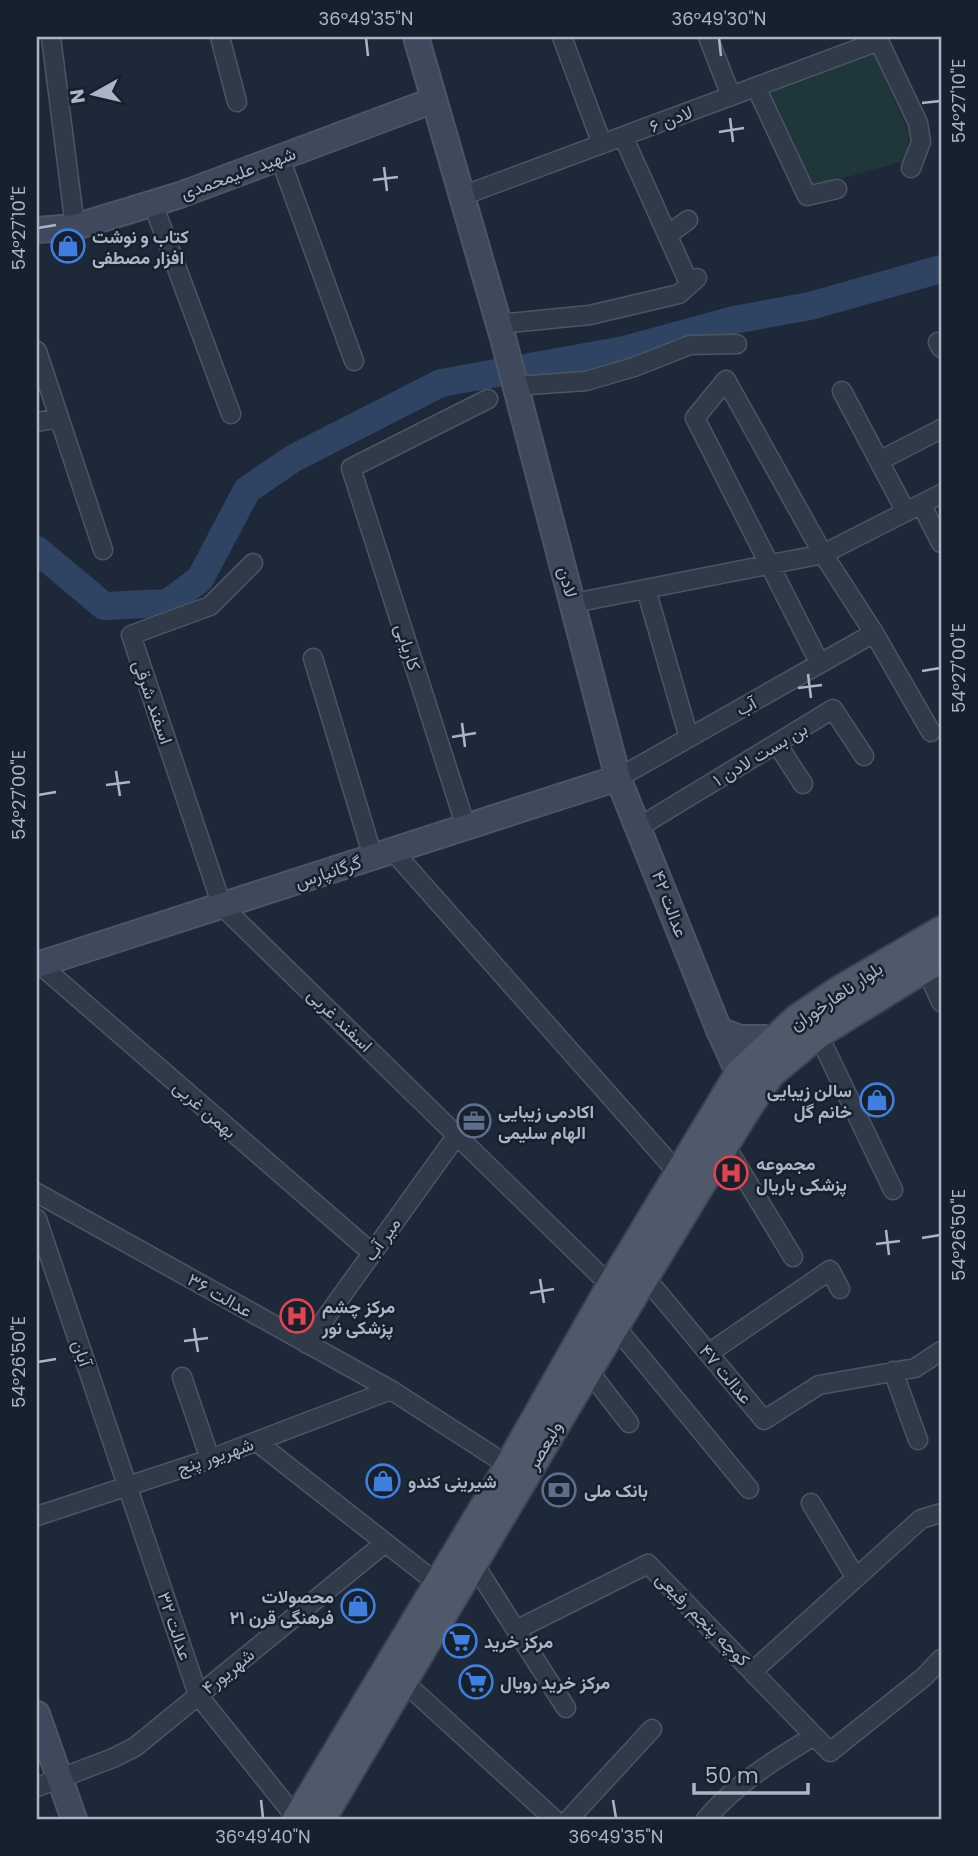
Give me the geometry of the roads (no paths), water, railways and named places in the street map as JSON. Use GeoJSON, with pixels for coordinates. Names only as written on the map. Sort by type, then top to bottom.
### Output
{"type":"FeatureCollection","features":[{"type":"Feature","properties":{"kind":"main road"},"geometry":{"type":"LineString","coordinates":[[416,37],[501,331]]}},
{"type":"Feature","properties":{"kind":"main road","name":"شهید علیمحمدی"},"geometry":{"type":"LineString","coordinates":[[37,230],[75,227],[153,204],[434,100]]}},
{"type":"Feature","properties":{"kind":"main road","name":"لادن"},"geometry":{"type":"LineString","coordinates":[[501,331],[618,778]]}},
{"type":"Feature","properties":{"kind":"main road","name":"گرگانپارس"},"geometry":{"type":"LineString","coordinates":[[37,964],[618,778]]}},
{"type":"Feature","properties":{"kind":"main road","name":"عدالت ۴۲"},"geometry":{"type":"LineString","coordinates":[[618,778],[739,1074]]}},
{"type":"Feature","properties":{"kind":"main road","name":"بلوار ناهارخوران"},"geometry":{"type":"LineString","coordinates":[[739,1074],[797,1018],[941,931]]}},
{"type":"Feature","properties":{"kind":"main road","name":"بلوار ناهارخوران"},"geometry":{"type":"LineString","coordinates":[[770,1074],[818,1034],[933,963]]}},
{"type":"Feature","properties":{"kind":"main road"},"geometry":{"type":"LineString","coordinates":[[719,1030],[740,1038],[776,1038]]}},
{"type":"Feature","properties":{"kind":"main road","name":"ولیعصر"},"geometry":{"type":"LineString","coordinates":[[321,1819],[474,1564],[517,1471],[611,1286],[739,1074]]}},
{"type":"Feature","properties":{"kind":"main road","name":"ولیعصر"},"geometry":{"type":"LineString","coordinates":[[297,1819],[439,1584],[587,1370],[770,1074]]}},
{"type":"Feature","properties":{"kind":"main road"},"geometry":{"type":"LineString","coordinates":[[37,1714],[48,1783],[74,1819]]}},
{"type":"Feature","properties":{"kind":"street"},"geometry":{"type":"LineString","coordinates":[[51,37],[75,227]]}},
{"type":"Feature","properties":{"kind":"street"},"geometry":{"type":"LineString","coordinates":[[220,37],[237,103]]}},
{"type":"Feature","properties":{"kind":"street"},"geometry":{"type":"LineString","coordinates":[[562,37],[602,144]]}},
{"type":"Feature","properties":{"kind":"street"},"geometry":{"type":"LineString","coordinates":[[708,37],[732,96]]}},
{"type":"Feature","properties":{"kind":"street"},"geometry":{"type":"LineString","coordinates":[[878,39],[918,124],[921,142],[911,168]]}},
{"type":"Feature","properties":{"kind":"street","name":"۶ لادن"},"geometry":{"type":"LineString","coordinates":[[462,196],[878,39]]}},
{"type":"Feature","properties":{"kind":"street"},"geometry":{"type":"LineString","coordinates":[[756,87],[807,196],[836,190]]}},
{"type":"Feature","properties":{"kind":"street"},"geometry":{"type":"LineString","coordinates":[[501,331],[679,295],[693,280],[623,136]]}},
{"type":"Feature","properties":{"kind":"street"},"geometry":{"type":"LineString","coordinates":[[280,158],[354,361]]}},
{"type":"Feature","properties":{"kind":"street"},"geometry":{"type":"LineString","coordinates":[[153,204],[231,414]]}},
{"type":"Feature","properties":{"kind":"street"},"geometry":{"type":"LineString","coordinates":[[669,234],[688,220]]}},
{"type":"Feature","properties":{"kind":"street"},"geometry":{"type":"LineString","coordinates":[[515,386],[586,381],[634,367],[690,345],[737,344]]}},
{"type":"Feature","properties":{"kind":"street"},"geometry":{"type":"LineString","coordinates":[[37,351],[103,550]]}},
{"type":"Feature","properties":{"kind":"street"},"geometry":{"type":"LineString","coordinates":[[820,664],[695,418],[726,380],[822,554],[874,633],[931,732]]}},
{"type":"Feature","properties":{"kind":"street"},"geometry":{"type":"LineString","coordinates":[[842,391],[879,461],[941,543]]}},
{"type":"Feature","properties":{"kind":"street","name":"کاریابی"},"geometry":{"type":"LineString","coordinates":[[466,827],[351,468],[488,399]]}},
{"type":"Feature","properties":{"kind":"street"},"geometry":{"type":"LineString","coordinates":[[37,422],[59,418]]}},
{"type":"Feature","properties":{"kind":"street"},"geometry":{"type":"LineString","coordinates":[[879,461],[941,429]]}},
{"type":"Feature","properties":{"kind":"street"},"geometry":{"type":"LineString","coordinates":[[574,603],[822,554],[941,494]]}},
{"type":"Feature","properties":{"kind":"street","name":"اسفند شرقی"},"geometry":{"type":"LineString","coordinates":[[222,906],[131,635],[210,606],[253,563]]}},
{"type":"Feature","properties":{"kind":"street"},"geometry":{"type":"LineString","coordinates":[[646,589],[689,738]]}},
{"type":"Feature","properties":{"kind":"street","name":"آب"},"geometry":{"type":"LineString","coordinates":[[618,778],[874,633]]}},
{"type":"Feature","properties":{"kind":"street"},"geometry":{"type":"LineString","coordinates":[[313,658],[383,854],[535,1009],[679,1174]]}},
{"type":"Feature","properties":{"kind":"street","name":"۱ بن بست لادن"},"geometry":{"type":"LineString","coordinates":[[639,827],[833,709],[864,756]]}},
{"type":"Feature","properties":{"kind":"street"},"geometry":{"type":"LineString","coordinates":[[776,744],[803,784]]}},
{"type":"Feature","properties":{"kind":"street","name":"اسفند غربی"},"geometry":{"type":"LineString","coordinates":[[222,906],[611,1286]]}},
{"type":"Feature","properties":{"kind":"street"},"geometry":{"type":"LineString","coordinates":[[933,963],[941,1002]]}},
{"type":"Feature","properties":{"kind":"street","name":"بهمن غربی"},"geometry":{"type":"LineString","coordinates":[[37,964],[372,1253]]}},
{"type":"Feature","properties":{"kind":"street"},"geometry":{"type":"LineString","coordinates":[[818,1034],[893,1190]]}},
{"type":"Feature","properties":{"kind":"street","name":"میر آب"},"geometry":{"type":"LineString","coordinates":[[307,1344],[457,1135]]}},
{"type":"Feature","properties":{"kind":"street"},"geometry":{"type":"LineString","coordinates":[[725,1146],[793,1257]]}},
{"type":"Feature","properties":{"kind":"street","name":"عدالت ۳۶"},"geometry":{"type":"LineString","coordinates":[[37,1193],[391,1390],[517,1471]]}},
{"type":"Feature","properties":{"kind":"street","name":"آبان"},"geometry":{"type":"LineString","coordinates":[[37,1219],[127,1487]]}},
{"type":"Feature","properties":{"kind":"street"},"geometry":{"type":"LineString","coordinates":[[709,1353],[830,1270],[840,1289]]}},
{"type":"Feature","properties":{"kind":"street","name":"عدالت ۴۷"},"geometry":{"type":"LineString","coordinates":[[645,1277],[764,1420],[819,1385],[915,1368],[941,1351]]}},
{"type":"Feature","properties":{"kind":"street"},"geometry":{"type":"LineString","coordinates":[[615,1326],[749,1489]]}},
{"type":"Feature","properties":{"kind":"street"},"geometry":{"type":"LineString","coordinates":[[587,1370],[629,1423]]}},
{"type":"Feature","properties":{"kind":"street"},"geometry":{"type":"LineString","coordinates":[[893,1371],[918,1440]]}},
{"type":"Feature","properties":{"kind":"street"},"geometry":{"type":"LineString","coordinates":[[182,1377],[210,1459]]}},
{"type":"Feature","properties":{"kind":"street","name":"شهریور پنج"},"geometry":{"type":"LineString","coordinates":[[37,1516],[210,1459],[391,1390]]}},
{"type":"Feature","properties":{"kind":"street"},"geometry":{"type":"LineString","coordinates":[[257,1442],[439,1584]]}},
{"type":"Feature","properties":{"kind":"street","name":"عدالت ۳۲"},"geometry":{"type":"LineString","coordinates":[[127,1487],[198,1695],[297,1819]]}},
{"type":"Feature","properties":{"kind":"street"},"geometry":{"type":"LineString","coordinates":[[811,1503],[856,1578]]}},
{"type":"Feature","properties":{"kind":"street"},"geometry":{"type":"LineString","coordinates":[[754,1671],[921,1519],[941,1513]]}},
{"type":"Feature","properties":{"kind":"street","name":"شهریور۴"},"geometry":{"type":"LineString","coordinates":[[48,1783],[135,1747],[386,1543]]}},
{"type":"Feature","properties":{"kind":"street"},"geometry":{"type":"LineString","coordinates":[[474,1564],[566,1708]]}},
{"type":"Feature","properties":{"kind":"street","name":"کوچه پنجم رفیعی"},"geometry":{"type":"LineString","coordinates":[[516,1630],[648,1564],[830,1752],[924,1677],[941,1659]]}},
{"type":"Feature","properties":{"kind":"street"},"geometry":{"type":"LineString","coordinates":[[403,1681],[554,1819]]}},
{"type":"Feature","properties":{"kind":"street"},"geometry":{"type":"LineString","coordinates":[[569,1819],[652,1729]]}},
{"type":"Feature","properties":{"kind":"street"},"geometry":{"type":"LineString","coordinates":[[706,1819],[726,1796],[757,1771],[814,1736]]}},
{"type":"Feature","properties":{"kind":"waterway"},"geometry":{"type":"LineString","coordinates":[[37,550],[104,606],[168,603],[200,579],[247,490],[294,458],[441,383],[624,350],[734,320],[810,306],[941,269]]}},
{"type":"Feature","properties":{"kind":"place","name":"کتاب و نوشت افزار مصطفی"},"geometry":{"type":"Point","coordinates":[68,246]}},
{"type":"Feature","properties":{"kind":"place","name":"سالن زیبایی خانم گل"},"geometry":{"type":"Point","coordinates":[877,1100]}},
{"type":"Feature","properties":{"kind":"place","name":"اکادمی زیبایی الهام سلیمی"},"geometry":{"type":"Point","coordinates":[474,1121]}},
{"type":"Feature","properties":{"kind":"place","name":"مجموعه پزشکی باریال"},"geometry":{"type":"Point","coordinates":[731,1173]}},
{"type":"Feature","properties":{"kind":"place","name":"مرکز چشم پزشکی نور"},"geometry":{"type":"Point","coordinates":[297,1316]}},
{"type":"Feature","properties":{"kind":"place","name":"شیرینی کندو"},"geometry":{"type":"Point","coordinates":[383,1481]}},
{"type":"Feature","properties":{"kind":"place","name":"بانک ملی"},"geometry":{"type":"Point","coordinates":[559,1490]}},
{"type":"Feature","properties":{"kind":"place","name":"محصولات فرهنگی قرن ۲۱"},"geometry":{"type":"Point","coordinates":[358,1606]}},
{"type":"Feature","properties":{"kind":"place","name":"مرکز خرید"},"geometry":{"type":"Point","coordinates":[460,1641]}},
{"type":"Feature","properties":{"kind":"place","name":"مرکز خرید رویال"},"geometry":{"type":"Point","coordinates":[476,1682]}}]}
